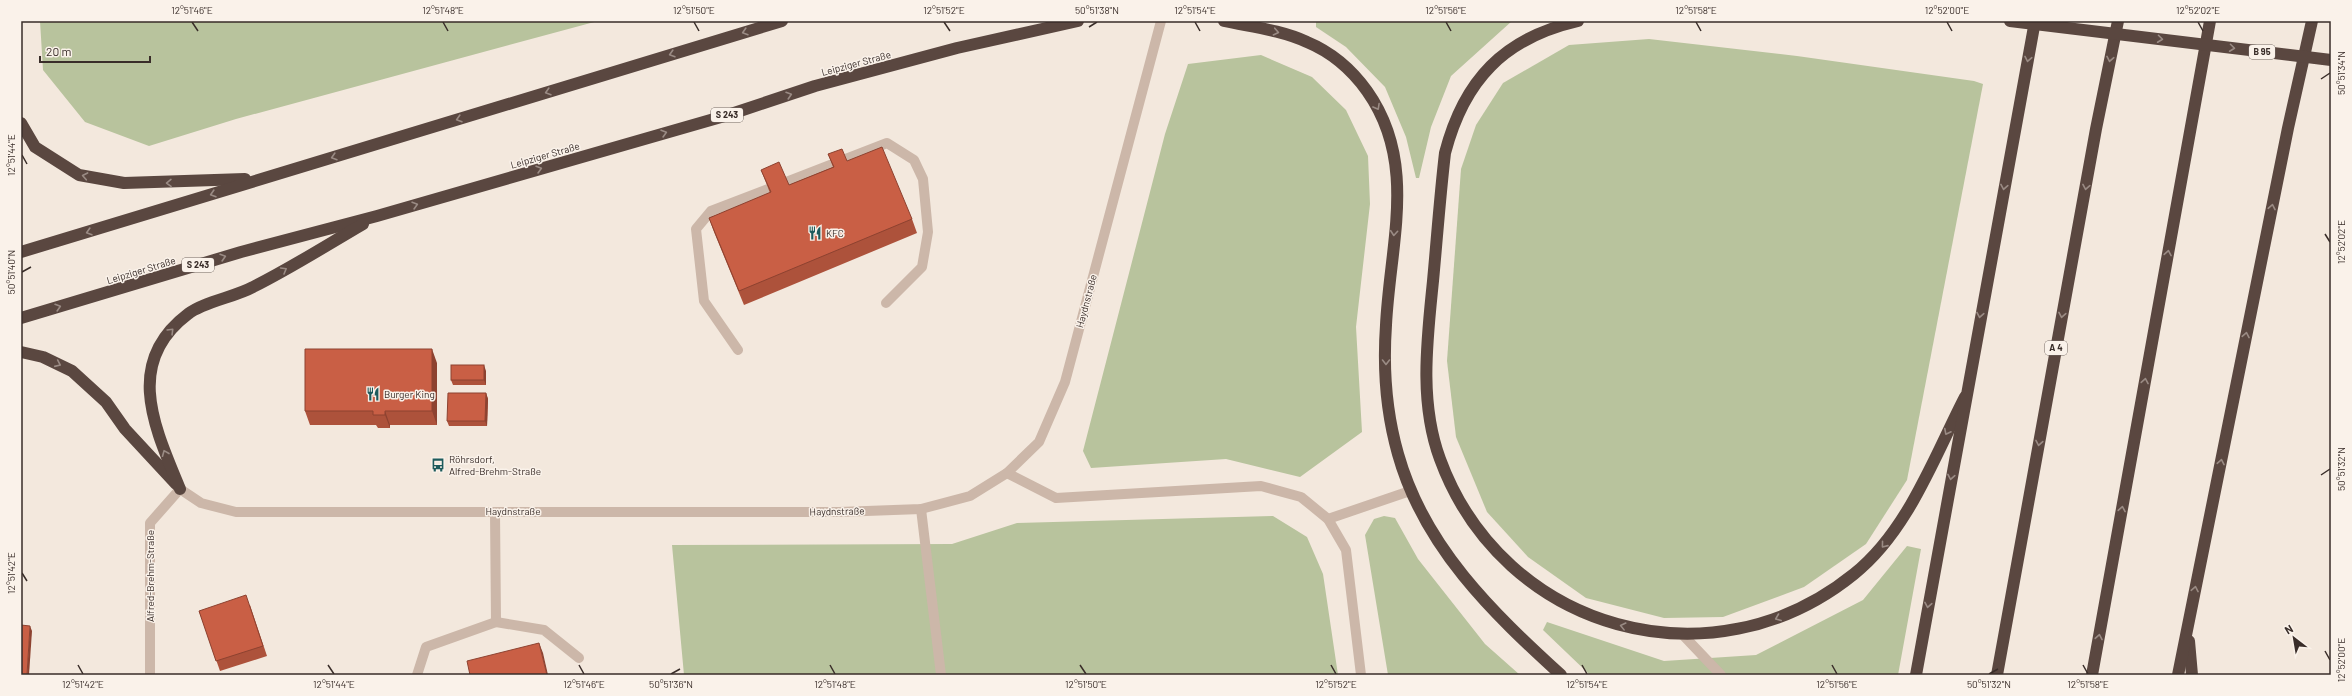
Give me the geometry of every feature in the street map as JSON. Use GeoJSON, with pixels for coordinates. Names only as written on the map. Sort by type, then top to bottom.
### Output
{"type":"FeatureCollection","features":[{"type":"Feature","properties":{"kind":"highway"},"geometry":{"type":"LineString","coordinates":[[21,252],[782,21]]}},
{"type":"Feature","properties":{"kind":"highway","name":"Leipziger Straße"},"geometry":{"type":"LineString","coordinates":[[21,318],[241,252],[377,216],[728,115],[815,86],[957,48],[1078,21]]}},
{"type":"Feature","properties":{"kind":"highway"},"geometry":{"type":"LineString","coordinates":[[1224,21],[1289,34],[1329,54],[1362,84],[1377,105],[1388,129],[1395,153],[1398,179],[1386,325],[1385,382],[1389,417],[1398,455],[1410,491],[1425,522],[1444,552],[1466,580],[1502,620],[1560,675]]}},
{"type":"Feature","properties":{"kind":"highway"},"geometry":{"type":"LineString","coordinates":[[1578,21],[1538,34],[1514,46],[1494,63],[1477,82],[1462,103],[1452,128],[1445,153],[1427,342],[1425,381],[1430,420],[1439,458],[1455,494],[1475,527],[1500,556],[1530,582],[1562,603],[1591,617],[1621,626],[1683,635],[1743,629],[1771,620],[1816,600],[1855,574],[1879,550],[1900,524],[1965,397]]}},
{"type":"Feature","properties":{"kind":"highway","name":"B 95"},"geometry":{"type":"LineString","coordinates":[[2010,21],[2331,60]]}},
{"type":"Feature","properties":{"kind":"highway"},"geometry":{"type":"LineString","coordinates":[[1916,675],[1965,397],[2035,21]]}},
{"type":"Feature","properties":{"kind":"highway","name":"A 4"},"geometry":{"type":"LineString","coordinates":[[1997,675],[2096,129],[2118,21]]}},
{"type":"Feature","properties":{"kind":"highway"},"geometry":{"type":"LineString","coordinates":[[2092,675],[2210,21]]}},
{"type":"Feature","properties":{"kind":"highway"},"geometry":{"type":"LineString","coordinates":[[2178,675],[2288,128],[2312,21]]}},
{"type":"Feature","properties":{"kind":"highway"},"geometry":{"type":"LineString","coordinates":[[21,123],[35,147],[79,175],[124,183],[264,178]]}},
{"type":"Feature","properties":{"kind":"highway"},"geometry":{"type":"LineString","coordinates":[[180,489],[159,439],[149,401],[151,371],[161,341],[189,313],[252,288],[377,216]]}},
{"type":"Feature","properties":{"kind":"highway"},"geometry":{"type":"LineString","coordinates":[[21,352],[43,358],[72,371],[106,402],[145,452],[180,489]]}},
{"type":"Feature","properties":{"kind":"highway"},"geometry":{"type":"LineString","coordinates":[[2187,628],[2192,675]]}},
{"type":"Feature","properties":{"kind":"street","name":"Haydnstraße"},"geometry":{"type":"LineString","coordinates":[[180,489],[201,503],[236,512],[839,512],[921,509],[970,496],[1008,473],[1039,442],[1065,382],[1161,21]]}},
{"type":"Feature","properties":{"kind":"street"},"geometry":{"type":"LineString","coordinates":[[738,350],[704,301],[696,229],[711,211],[887,143],[914,160],[923,179],[928,232],[922,267],[886,303]]}},
{"type":"Feature","properties":{"kind":"street"},"geometry":{"type":"LineString","coordinates":[[1008,473],[1056,498],[1261,486],[1301,497],[1328,519],[1346,550],[1361,675]]}},
{"type":"Feature","properties":{"kind":"street","name":"Alfred-Brehm-Straße"},"geometry":{"type":"LineString","coordinates":[[150,675],[150,523],[180,489]]}},
{"type":"Feature","properties":{"kind":"street"},"geometry":{"type":"LineString","coordinates":[[1328,519],[1410,491]]}},
{"type":"Feature","properties":{"kind":"street"},"geometry":{"type":"LineString","coordinates":[[921,509],[941,675]]}},
{"type":"Feature","properties":{"kind":"street"},"geometry":{"type":"LineString","coordinates":[[495,512],[496,622]]}},
{"type":"Feature","properties":{"kind":"street"},"geometry":{"type":"LineString","coordinates":[[417,675],[426,647],[496,622],[544,630],[579,658]]}},
{"type":"Feature","properties":{"kind":"street"},"geometry":{"type":"LineString","coordinates":[[1683,635],[1722,675]]}},
{"type":"Feature","properties":{"kind":"green space"},"geometry":{"type":"Polygon","coordinates":[[[40,21],[598,21],[236,119],[149,146],[85,122],[43,70],[40,21]]]}},
{"type":"Feature","properties":{"kind":"green space"},"geometry":{"type":"Polygon","coordinates":[[[1316,21],[1512,21],[1451,76],[1431,127],[1419,178],[1416,178],[1406,137],[1385,87],[1346,47],[1316,27],[1316,21]]]}},
{"type":"Feature","properties":{"kind":"green space"},"geometry":{"type":"Polygon","coordinates":[[[1649,39],[1797,56],[1974,81],[1983,84],[1907,480],[1866,544],[1804,587],[1723,617],[1664,618],[1586,598],[1528,557],[1487,512],[1456,437],[1447,361],[1461,169],[1476,125],[1503,83],[1569,45],[1649,39]]]}},
{"type":"Feature","properties":{"kind":"green space"},"geometry":{"type":"Polygon","coordinates":[[[1261,55],[1312,77],[1346,110],[1368,156],[1370,204],[1356,327],[1362,432],[1300,477],[1226,459],[1091,468],[1083,451],[1165,134],[1188,64],[1261,55]]]}},
{"type":"Feature","properties":{"kind":"green space"},"geometry":{"type":"Polygon","coordinates":[[[1273,516],[1307,537],[1323,574],[1338,675],[684,675],[672,545],[952,544],[1017,523],[1273,516]]]}},
{"type":"Feature","properties":{"kind":"green space"},"geometry":{"type":"Polygon","coordinates":[[[1384,516],[1395,518],[1418,559],[1485,644],[1520,675],[1388,675],[1365,535],[1374,519],[1384,516]]]}},
{"type":"Feature","properties":{"kind":"green space"},"geometry":{"type":"Polygon","coordinates":[[[1907,546],[1921,549],[1898,675],[1590,675],[1543,630],[1547,622],[1664,661],[1756,655],[1863,600],[1907,546]]]}},
{"type":"Feature","properties":{"kind":"building","name":"KFC"},"geometry":{"type":"Polygon","coordinates":[[[882,147],[912,219],[739,291],[709,218],[771,192],[761,170],[779,162],[789,185],[834,167],[828,154],[842,149],[847,161],[882,147]]]}},
{"type":"Feature","properties":{"kind":"building","name":"Burger King"},"geometry":{"type":"Polygon","coordinates":[[[305,349],[432,349],[432,411],[385,411],[385,415],[373,415],[373,411],[305,411],[305,349]]]}},
{"type":"Feature","properties":{"kind":"building"},"geometry":{"type":"Polygon","coordinates":[[[451,365],[484,365],[484,380],[451,380],[451,365]]]}},
{"type":"Feature","properties":{"kind":"building"},"geometry":{"type":"Polygon","coordinates":[[[448,393],[486,393],[485,421],[447,421],[448,393]]]}},
{"type":"Feature","properties":{"kind":"building"},"geometry":{"type":"Polygon","coordinates":[[[246,595],[263,646],[216,661],[199,611],[246,595]]]}},
{"type":"Feature","properties":{"kind":"building"},"geometry":{"type":"Polygon","coordinates":[[[21,625],[30,626],[27,675],[21,675],[21,625]]]}},
{"type":"Feature","properties":{"kind":"building"},"geometry":{"type":"Polygon","coordinates":[[[539,643],[547,675],[470,675],[467,661],[539,643]]]}},
{"type":"Feature","properties":{"kind":"place","name":"KFC"},"geometry":{"type":"Point","coordinates":[815,233]}},
{"type":"Feature","properties":{"kind":"place","name":"Burger King"},"geometry":{"type":"Point","coordinates":[373,394]}},
{"type":"Feature","properties":{"kind":"place","name":"Röhrsdorf, Alfred-Brehm-Straße"},"geometry":{"type":"Point","coordinates":[438,465]}}]}
